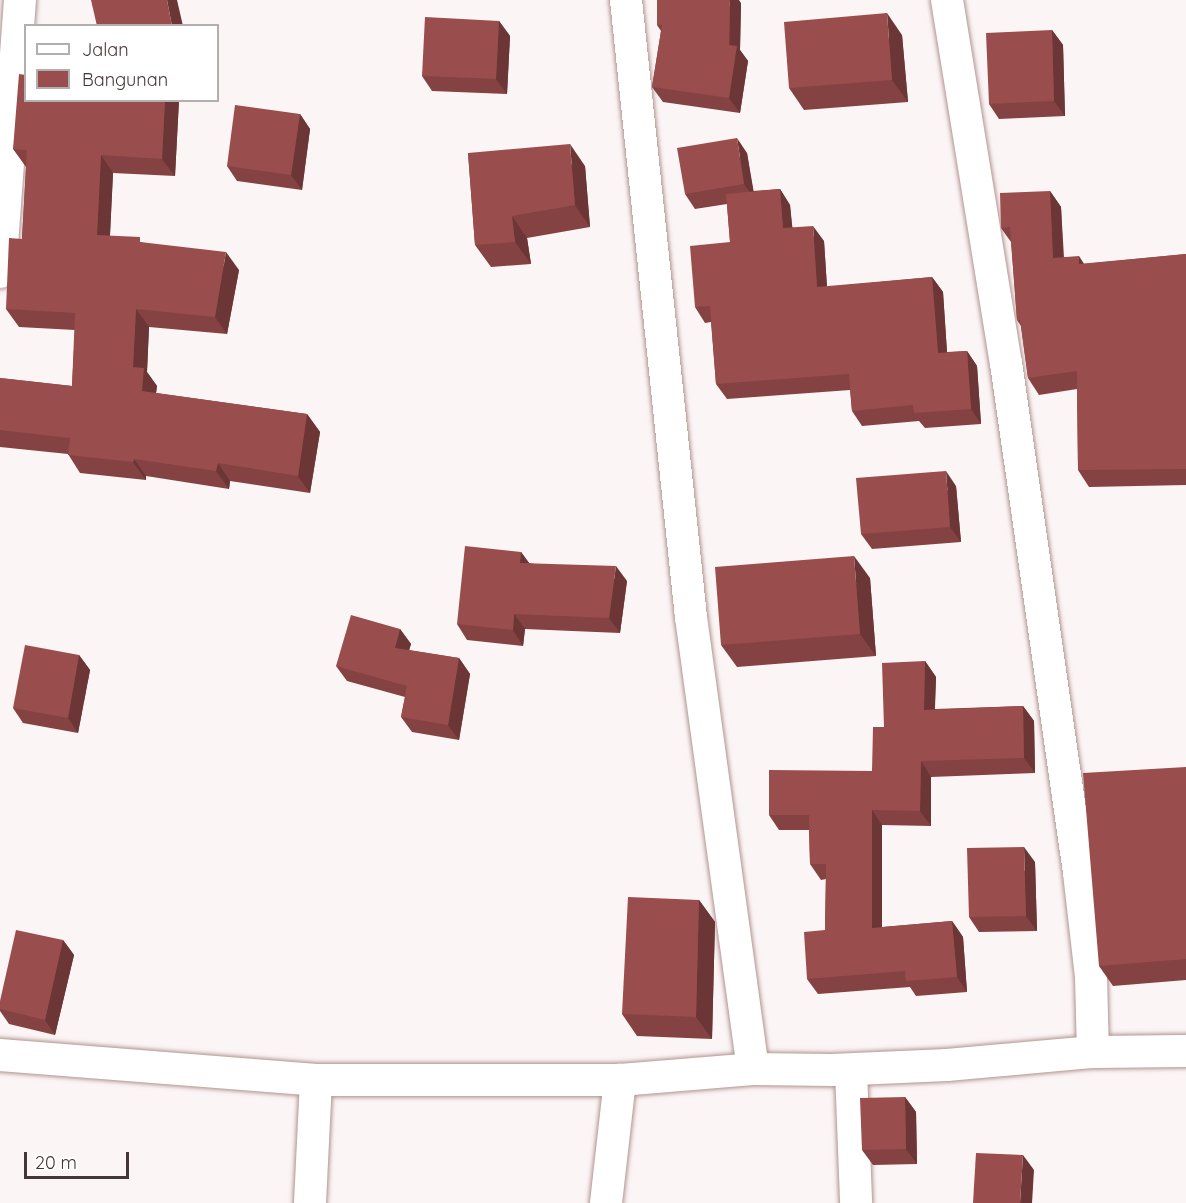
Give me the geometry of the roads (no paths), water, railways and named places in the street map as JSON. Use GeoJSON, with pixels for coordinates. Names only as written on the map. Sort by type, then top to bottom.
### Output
{"type":"FeatureCollection","features":[{"type":"Feature","properties":{"kind":"street"},"geometry":{"type":"LineString","coordinates":[[0,272],[20,0]]}},
{"type":"Feature","properties":{"kind":"street"},"geometry":{"type":"LineString","coordinates":[[626,0],[692,617],[753,1069]]}},
{"type":"Feature","properties":{"kind":"street"},"geometry":{"type":"LineString","coordinates":[[947,0],[1006,363],[1078,861],[1091,977],[1093,1052]]}},
{"type":"Feature","properties":{"kind":"street"},"geometry":{"type":"LineString","coordinates":[[0,1055],[316,1080],[620,1080],[753,1069],[851,1070],[1093,1052],[1186,1051]]}},
{"type":"Feature","properties":{"kind":"street"},"geometry":{"type":"LineString","coordinates":[[851,1070],[856,1203]]}},
{"type":"Feature","properties":{"kind":"street"},"geometry":{"type":"LineString","coordinates":[[310,1203],[316,1080]]}},
{"type":"Feature","properties":{"kind":"street"},"geometry":{"type":"LineString","coordinates":[[606,1203],[620,1080]]}}]}
